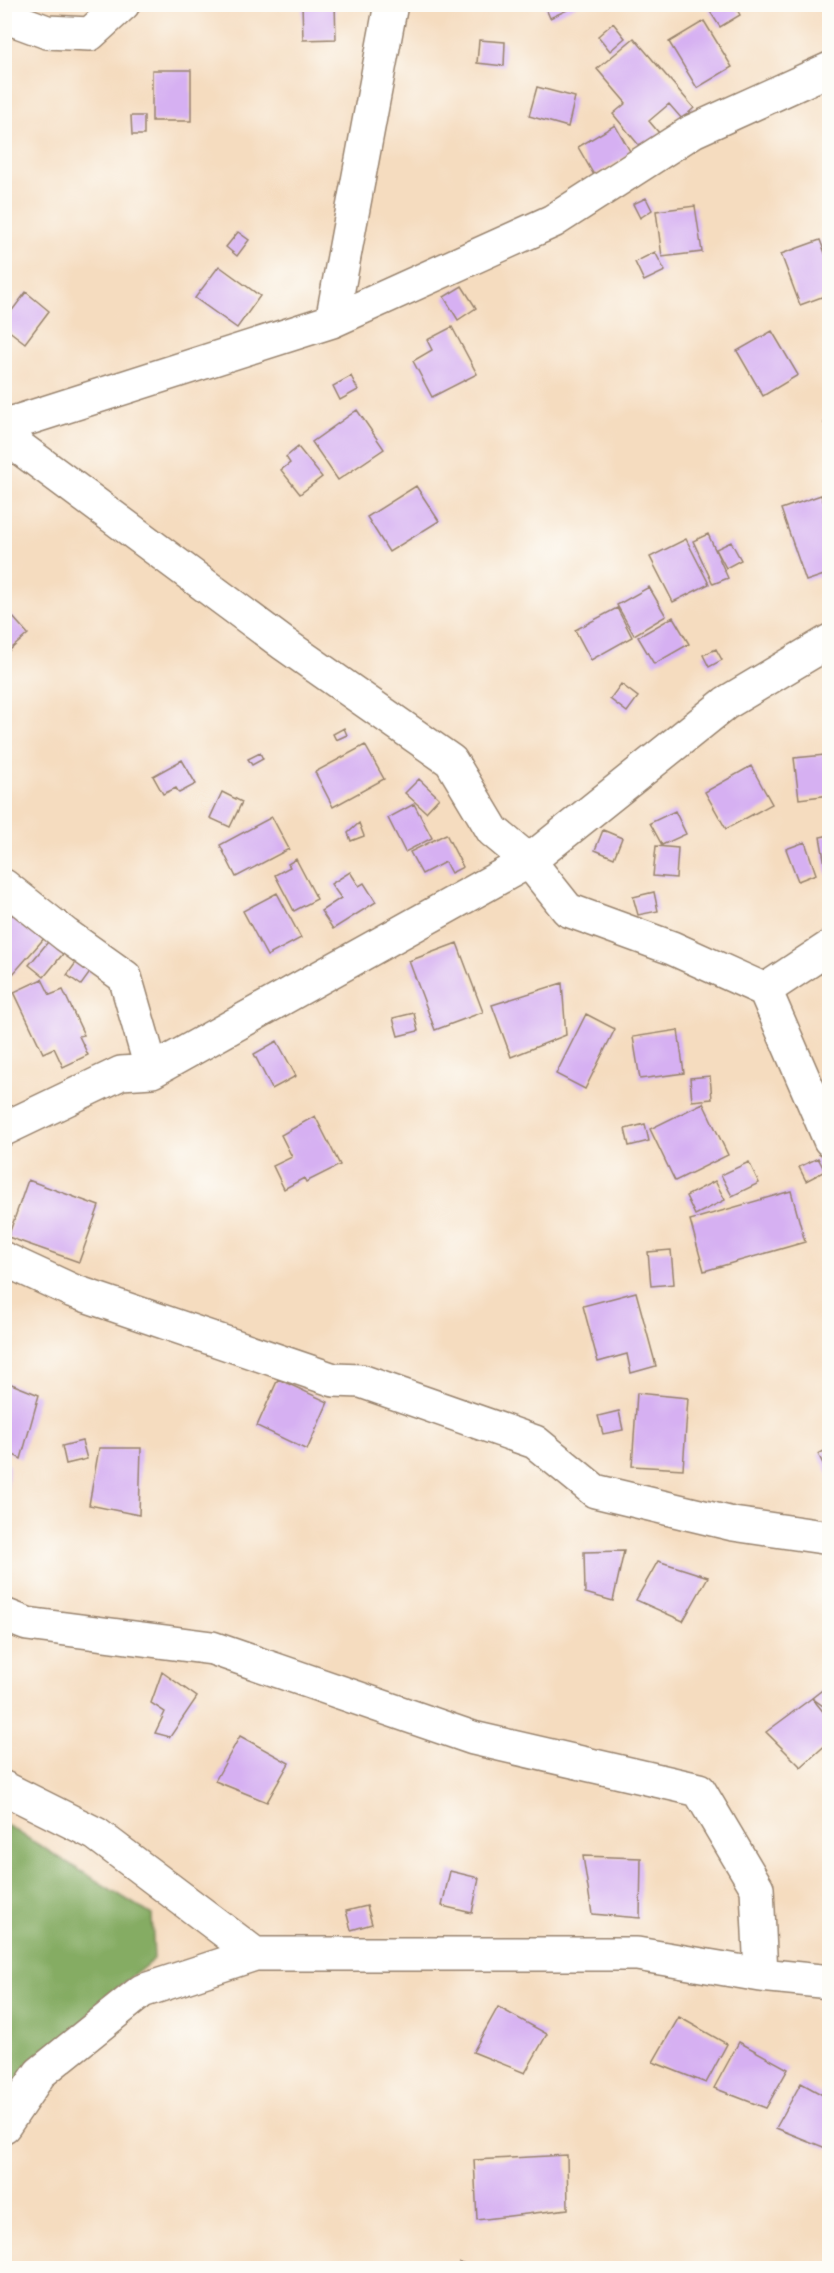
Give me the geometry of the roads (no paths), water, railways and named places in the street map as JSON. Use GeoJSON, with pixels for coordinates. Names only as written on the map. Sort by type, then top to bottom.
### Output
{"type":"FeatureCollection","features":[{"type":"Feature","properties":{"kind":"street"},"geometry":{"type":"LineString","coordinates":[[4,16],[47,32],[90,34],[123,4]]}},
{"type":"Feature","properties":{"kind":"street"},"geometry":{"type":"LineString","coordinates":[[332,321],[391,4]]}},
{"type":"Feature","properties":{"kind":"street"},"geometry":{"type":"LineString","coordinates":[[4,426],[332,321],[553,221],[693,131],[830,69]]}},
{"type":"Feature","properties":{"kind":"street"},"geometry":{"type":"LineString","coordinates":[[4,436],[284,644],[451,761],[493,831],[529,861],[568,910],[672,948],[765,990],[830,1140]]}},
{"type":"Feature","properties":{"kind":"street"},"geometry":{"type":"LineString","coordinates":[[4,1130],[122,1073],[152,1071],[529,861],[726,703],[830,640]]}},
{"type":"Feature","properties":{"kind":"street"},"geometry":{"type":"LineString","coordinates":[[4,886],[66,935],[125,977],[152,1071]]}},
{"type":"Feature","properties":{"kind":"street"},"geometry":{"type":"LineString","coordinates":[[765,990],[830,947]]}},
{"type":"Feature","properties":{"kind":"street"},"geometry":{"type":"LineString","coordinates":[[4,1259],[84,1295],[334,1380],[361,1381],[535,1442],[596,1491],[733,1524],[830,1538]]}},
{"type":"Feature","properties":{"kind":"street"},"geometry":{"type":"LineString","coordinates":[[4,1615],[27,1624],[212,1648],[473,1738],[699,1790],[757,1888],[761,1975]]}},
{"type":"Feature","properties":{"kind":"street"},"geometry":{"type":"LineString","coordinates":[[4,1788],[96,1834],[255,1954]]}},
{"type":"Feature","properties":{"kind":"street"},"geometry":{"type":"LineString","coordinates":[[4,2126],[40,2073],[142,1991],[255,1954],[637,1954],[761,1975],[830,1982]]}}]}
